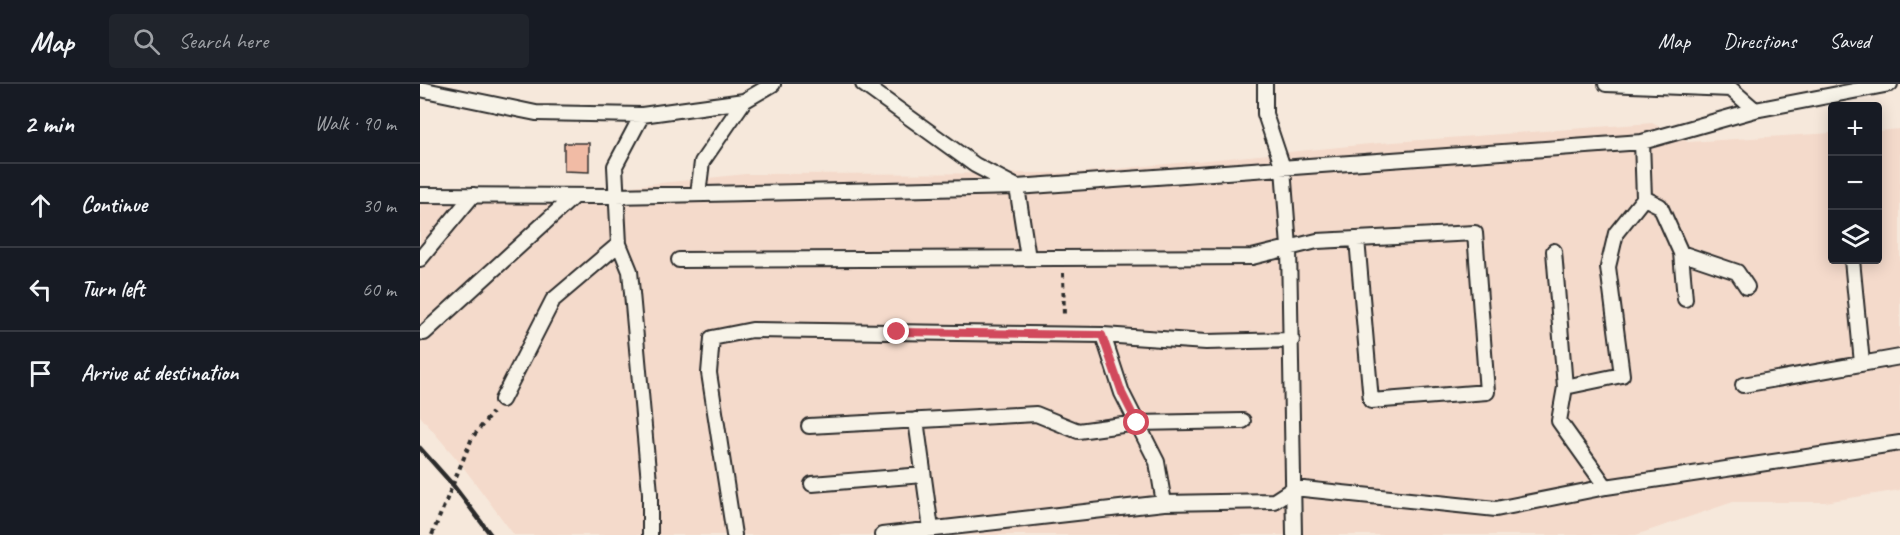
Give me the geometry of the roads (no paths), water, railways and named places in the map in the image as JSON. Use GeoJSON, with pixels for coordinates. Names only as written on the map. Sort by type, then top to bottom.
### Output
{"type":"FeatureCollection","features":[{"type":"Feature","properties":{"kind":"lane"},"geometry":{"type":"LineString","coordinates":[[698,194],[702,162],[744,102],[773,84]]}},
{"type":"Feature","properties":{"kind":"lane"},"geometry":{"type":"LineString","coordinates":[[863,84],[975,165],[1017,187]]}},
{"type":"Feature","properties":{"kind":"lane"},"geometry":{"type":"LineString","coordinates":[[1265,84],[1265,114],[1283,168],[1289,248],[1294,535]]}},
{"type":"Feature","properties":{"kind":"lane"},"geometry":{"type":"LineString","coordinates":[[1606,84],[1731,88],[1755,110]]}},
{"type":"Feature","properties":{"kind":"lane"},"geometry":{"type":"LineString","coordinates":[[420,195],[616,196],[1017,187],[1642,142],[1755,110],[1890,84]]}},
{"type":"Feature","properties":{"kind":"lane"},"geometry":{"type":"LineString","coordinates":[[420,89],[536,112],[642,115],[744,102]]}},
{"type":"Feature","properties":{"kind":"lane"},"geometry":{"type":"LineString","coordinates":[[642,115],[615,166],[619,244],[630,271],[650,493],[650,535]]}},
{"type":"Feature","properties":{"kind":"lane"},"geometry":{"type":"LineString","coordinates":[[1565,387],[1622,375],[1608,267],[1616,233],[1644,198],[1642,142]]}},
{"type":"Feature","properties":{"kind":"lane"},"geometry":{"type":"LineString","coordinates":[[1017,187],[1028,258]]}},
{"type":"Feature","properties":{"kind":"lane"},"geometry":{"type":"LineString","coordinates":[[420,259],[427,244],[473,195]]}},
{"type":"Feature","properties":{"kind":"lane"},"geometry":{"type":"LineString","coordinates":[[424,333],[574,196]]}},
{"type":"Feature","properties":{"kind":"lane"},"geometry":{"type":"LineString","coordinates":[[1644,198],[1660,206],[1681,253],[1685,299]]}},
{"type":"Feature","properties":{"kind":"lane"},"geometry":{"type":"LineString","coordinates":[[679,260],[1252,257],[1317,241],[1475,233],[1487,392],[1371,401],[1357,239]]}},
{"type":"Feature","properties":{"kind":"lane"},"geometry":{"type":"LineString","coordinates":[[502,400],[553,300],[619,244]]}},
{"type":"Feature","properties":{"kind":"lane"},"geometry":{"type":"LineString","coordinates":[[1554,250],[1565,387],[1559,421],[1606,487]]}},
{"type":"Feature","properties":{"kind":"lane"},"geometry":{"type":"LineString","coordinates":[[1681,253],[1737,272],[1747,287]]}},
{"type":"Feature","properties":{"kind":"lane"},"geometry":{"type":"LineString","coordinates":[[1851,264],[1862,363]]}},
{"type":"Feature","properties":{"kind":"lane"},"geometry":{"type":"LineString","coordinates":[[734,535],[709,373],[712,338],[752,330],[1102,335],[1206,342],[1292,340]]}},
{"type":"Feature","properties":{"kind":"lane"},"geometry":{"type":"LineString","coordinates":[[1102,335],[1122,393],[1157,462],[1164,503]]}},
{"type":"Feature","properties":{"kind":"lane"},"geometry":{"type":"LineString","coordinates":[[1743,385],[1900,357]]}},
{"type":"Feature","properties":{"kind":"lane"},"geometry":{"type":"LineString","coordinates":[[808,426],[1036,414],[1078,431],[1137,423],[1243,421]]}},
{"type":"Feature","properties":{"kind":"lane"},"geometry":{"type":"LineString","coordinates":[[915,420],[931,529]]}},
{"type":"Feature","properties":{"kind":"lane"},"geometry":{"type":"LineString","coordinates":[[882,535],[1164,503],[1274,501],[1294,488],[1496,509],[1606,487],[1900,442]]}},
{"type":"Feature","properties":{"kind":"lane"},"geometry":{"type":"LineString","coordinates":[[812,484],[923,475]]}},
{"type":"Feature","properties":{"kind":"railway"},"geometry":{"type":"LineString","coordinates":[[420,448],[453,485],[491,535]]}}]}
